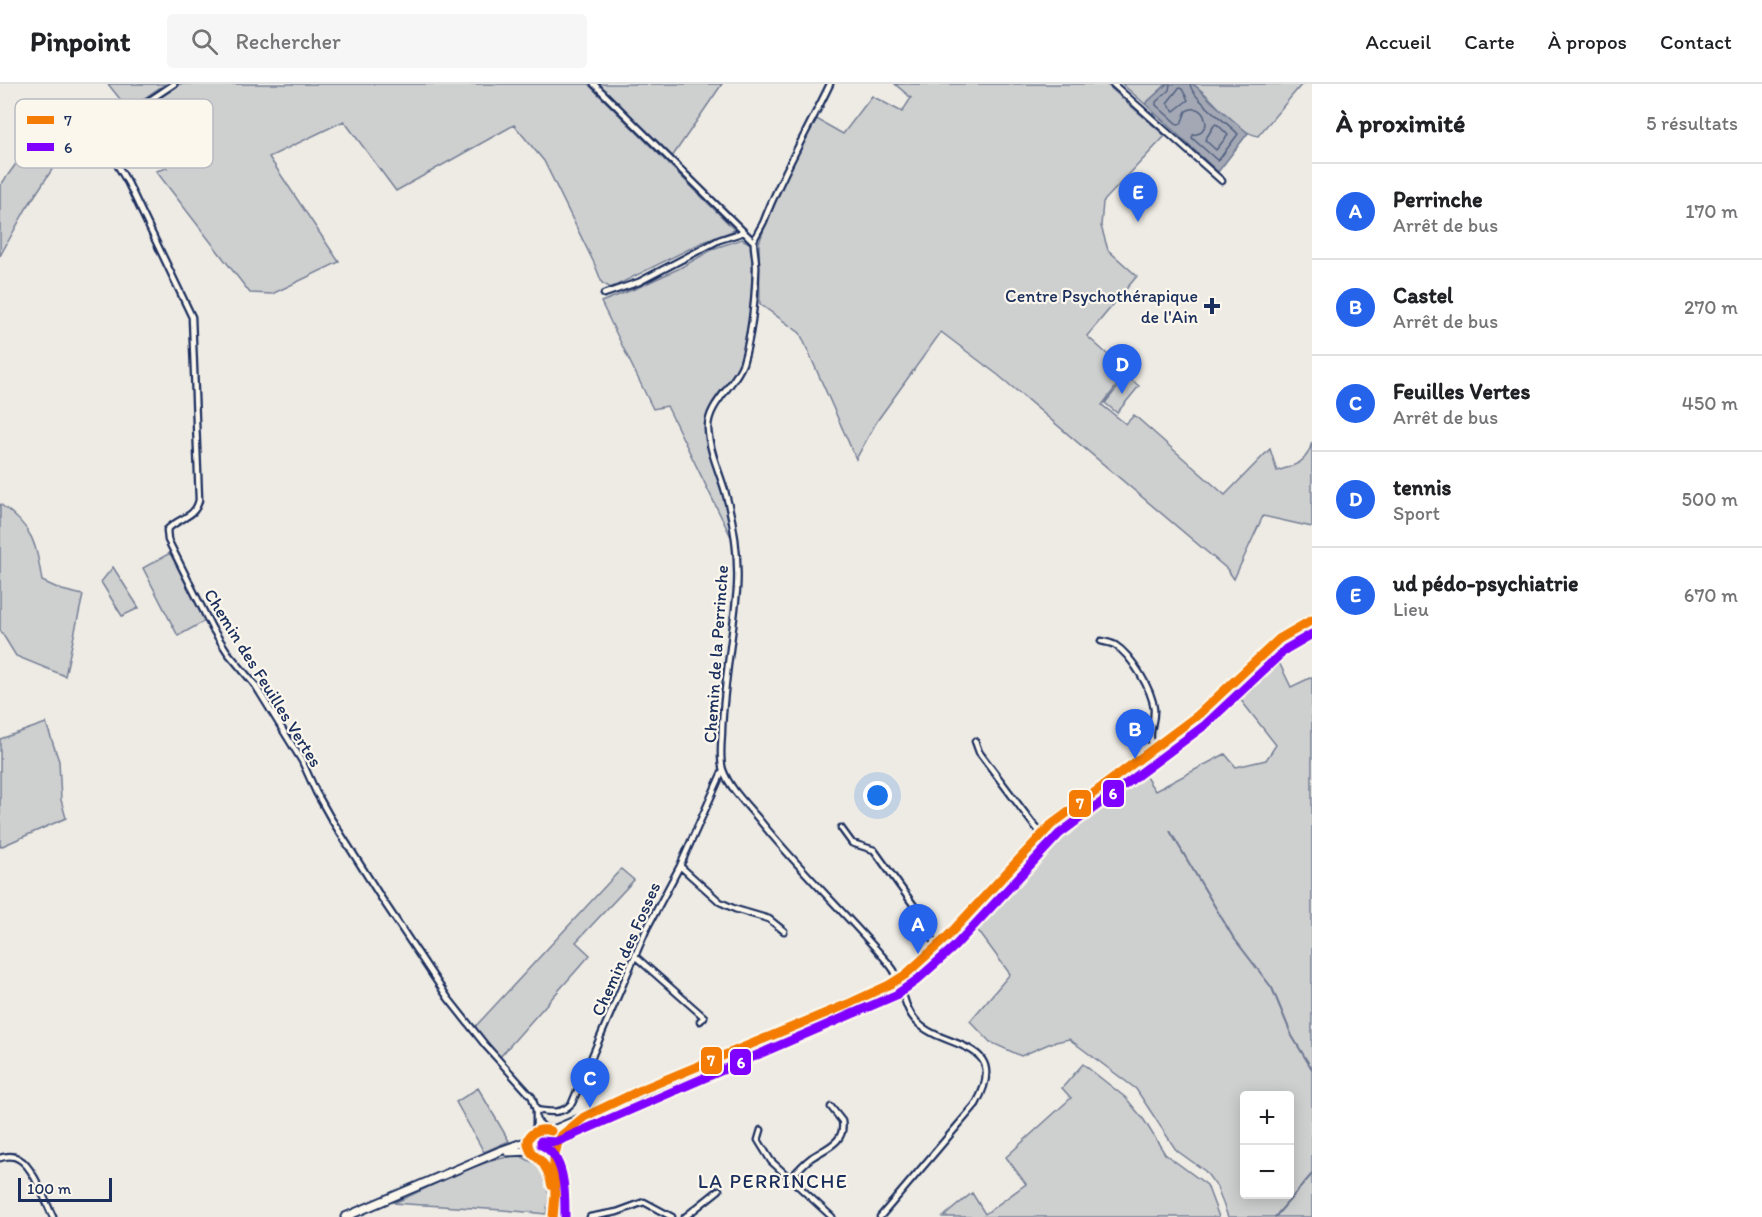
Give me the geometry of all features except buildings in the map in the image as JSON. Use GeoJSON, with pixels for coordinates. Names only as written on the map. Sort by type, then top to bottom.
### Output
{"type":"FeatureCollection","features":[{"type":"Feature","properties":{"kind":"main road"},"geometry":{"type":"LineString","coordinates":[[345,1217],[528,1141],[534,1131],[549,1130],[584,1117],[644,1089],[840,1007],[899,979],[936,948],[1042,834],[1080,802],[1154,750],[1217,699],[1269,646],[1312,620]]}},
{"type":"Feature","properties":{"kind":"main road"},"geometry":{"type":"LineString","coordinates":[[485,1157],[510,1151],[530,1151],[538,1157],[547,1158],[555,1153],[562,1135],[584,1117]]}},
{"type":"Feature","properties":{"kind":"main road"},"geometry":{"type":"LineString","coordinates":[[549,1130],[558,1142]]}},
{"type":"Feature","properties":{"kind":"main road"},"geometry":{"type":"LineString","coordinates":[[528,1141],[530,1151]]}},
{"type":"Feature","properties":{"kind":"street","name":"Chemin des Feuilles Vertes"},"geometry":{"type":"LineString","coordinates":[[152,99],[174,84]]}},
{"type":"Feature","properties":{"kind":"street"},"geometry":{"type":"LineString","coordinates":[[594,84],[753,241],[760,230],[777,186],[830,84]]}},
{"type":"Feature","properties":{"kind":"street"},"geometry":{"type":"LineString","coordinates":[[1113,84],[1222,181]]}},
{"type":"Feature","properties":{"kind":"street","name":"Chemin des Feuilles Vertes"},"geometry":{"type":"LineString","coordinates":[[119,168],[186,303],[193,325],[200,500],[194,513],[167,530],[168,540],[212,628],[255,685],[302,761],[330,818],[448,998],[491,1052],[529,1092],[534,1101],[537,1119]]}},
{"type":"Feature","properties":{"kind":"street"},"geometry":{"type":"LineString","coordinates":[[604,294],[639,282],[719,240],[744,232]]}},
{"type":"Feature","properties":{"kind":"street","name":"Chemin de la Perrinche"},"geometry":{"type":"LineString","coordinates":[[723,770],[724,693],[738,565],[732,520],[712,449],[708,423],[737,376],[746,351],[755,297],[757,266],[753,241]]}},
{"type":"Feature","properties":{"kind":"street"},"geometry":{"type":"LineString","coordinates":[[1101,641],[1113,644],[1123,651],[1144,680],[1154,708],[1149,733],[1154,750]]}},
{"type":"Feature","properties":{"kind":"street"},"geometry":{"type":"LineString","coordinates":[[975,741],[979,752],[1042,834]]}},
{"type":"Feature","properties":{"kind":"street","name":"Chemin des Fosses"},"geometry":{"type":"LineString","coordinates":[[536,1110],[557,1113],[572,1103],[647,928],[680,866],[723,770]]}},
{"type":"Feature","properties":{"kind":"street"},"geometry":{"type":"LineString","coordinates":[[723,770],[742,799],[791,859],[889,963],[899,979],[905,1002],[918,1023],[927,1030],[974,1051],[982,1059],[985,1080],[976,1104],[880,1217]]}},
{"type":"Feature","properties":{"kind":"street"},"geometry":{"type":"LineString","coordinates":[[841,828],[852,843],[873,850],[925,921],[936,948]]}},
{"type":"Feature","properties":{"kind":"street"},"geometry":{"type":"LineString","coordinates":[[680,866],[720,902],[769,919],[784,931]]}},
{"type":"Feature","properties":{"kind":"street"},"geometry":{"type":"LineString","coordinates":[[636,957],[704,1017],[700,1021]]}},
{"type":"Feature","properties":{"kind":"street"},"geometry":{"type":"LineString","coordinates":[[790,1179],[807,1161],[835,1144],[841,1136],[842,1121],[831,1107]]}},
{"type":"Feature","properties":{"kind":"street"},"geometry":{"type":"LineString","coordinates":[[534,1131],[537,1119],[549,1130]]}},
{"type":"Feature","properties":{"kind":"street"},"geometry":{"type":"LineString","coordinates":[[761,1130],[758,1140],[763,1150],[790,1179],[832,1217]]}},
{"type":"Feature","properties":{"kind":"street"},"geometry":{"type":"LineString","coordinates":[[555,1153],[555,1216]]}},
{"type":"Feature","properties":{"kind":"street"},"geometry":{"type":"LineString","coordinates":[[0,1158],[16,1157],[27,1165],[53,1217]]}},
{"type":"Feature","properties":{"kind":"street"},"geometry":{"type":"LineString","coordinates":[[538,1157],[549,1175],[555,1205]]}},
{"type":"Feature","properties":{"kind":"street"},"geometry":{"type":"LineString","coordinates":[[685,1217],[719,1190]]}},
{"type":"Feature","properties":{"kind":"street"},"geometry":{"type":"LineString","coordinates":[[590,1217],[617,1212],[644,1202],[672,1217]]}},
{"type":"Feature","properties":{"kind":"shaded area"},"geometry":{"type":"Polygon","coordinates":[[[108,84],[165,84],[143,99],[120,99],[108,84]]]}},
{"type":"Feature","properties":{"kind":"shaded area"},"geometry":{"type":"Polygon","coordinates":[[[180,84],[588,84],[735,230],[701,243],[611,288],[602,283],[544,161],[514,125],[396,191],[344,121],[269,157],[339,262],[272,294],[250,293],[156,171],[167,168],[213,168],[213,99],[156,99],[180,84]]]}},
{"type":"Feature","properties":{"kind":"shaded area"},"geometry":{"type":"Polygon","coordinates":[[[598,84],[722,84],[672,157],[598,84]]]}},
{"type":"Feature","properties":{"kind":"shaded area"},"geometry":{"type":"Polygon","coordinates":[[[895,84],[1106,84],[1165,136],[1103,202],[1101,226],[1108,250],[1137,276],[1087,336],[1127,372],[1102,405],[1126,424],[1134,415],[1225,495],[1270,449],[1277,471],[1295,465],[1304,459],[1312,442],[1312,527],[1263,516],[1234,579],[1227,569],[998,375],[941,332],[877,421],[856,459],[800,333],[760,304],[759,243],[777,193],[815,118],[843,134],[872,96],[902,112],[911,98],[895,84]]]}},
{"type":"Feature","properties":{"kind":"shaded area"},"geometry":{"type":"Polygon","coordinates":[[[1122,84],[1167,84],[1145,104],[1122,84]]]}},
{"type":"Feature","properties":{"kind":"shaded area"},"geometry":{"type":"Polygon","coordinates":[[[1192,84],[1302,84],[1258,136],[1248,133],[1231,120],[1192,84]]]}},
{"type":"Feature","properties":{"kind":"shaded area"},"geometry":{"type":"Polygon","coordinates":[[[15,165],[15,168],[53,168],[26,209],[0,256],[0,186],[15,165]]]}},
{"type":"Feature","properties":{"kind":"shaded area"},"geometry":{"type":"Polygon","coordinates":[[[742,239],[751,244],[752,257],[752,292],[748,330],[735,375],[710,410],[706,425],[707,443],[727,505],[733,541],[667,406],[653,409],[601,302],[680,268],[715,248],[742,239]]]}},
{"type":"Feature","properties":{"kind":"shaded area"},"geometry":{"type":"Polygon","coordinates":[[[1127,376],[1139,386],[1117,413],[1105,403],[1127,376]]]}},
{"type":"Feature","properties":{"kind":"shaded area"},"geometry":{"type":"Polygon","coordinates":[[[0,504],[20,520],[31,537],[38,556],[42,581],[62,590],[83,595],[65,676],[16,656],[0,630],[0,504]]]}},
{"type":"Feature","properties":{"kind":"shaded area"},"geometry":{"type":"Polygon","coordinates":[[[170,553],[205,621],[178,636],[143,568],[170,553]]]}},
{"type":"Feature","properties":{"kind":"shaded area"},"geometry":{"type":"Polygon","coordinates":[[[113,567],[139,608],[122,616],[101,582],[113,567]]]}},
{"type":"Feature","properties":{"kind":"shaded area"},"geometry":{"type":"Polygon","coordinates":[[[1273,650],[1291,687],[1312,677],[1312,1217],[1228,1217],[1217,1187],[1205,1171],[1176,1150],[1136,1089],[1069,1039],[1051,1043],[1021,1056],[990,1042],[970,1021],[1010,974],[971,921],[1011,871],[1049,833],[1086,803],[1139,766],[1155,791],[1225,754],[1236,767],[1266,760],[1276,745],[1233,690],[1273,650]]]}},
{"type":"Feature","properties":{"kind":"shaded area"},"geometry":{"type":"Polygon","coordinates":[[[46,723],[59,761],[61,800],[66,818],[0,847],[0,739],[46,723]]]}},
{"type":"Feature","properties":{"kind":"shaded area"},"geometry":{"type":"Polygon","coordinates":[[[621,869],[634,880],[576,942],[590,955],[499,1058],[474,1028],[621,869]]]}},
{"type":"Feature","properties":{"kind":"shaded area"},"geometry":{"type":"Polygon","coordinates":[[[1083,1064],[1126,1098],[1144,1120],[1165,1154],[1207,1185],[1219,1217],[943,1217],[972,1193],[985,1214],[1026,1184],[1006,1157],[1071,1098],[1062,1088],[1083,1064]]]}},
{"type":"Feature","properties":{"kind":"shaded area"},"geometry":{"type":"Polygon","coordinates":[[[478,1088],[509,1141],[484,1152],[456,1102],[478,1088]]]}},
{"type":"Feature","properties":{"kind":"shaded area"},"geometry":{"type":"Polygon","coordinates":[[[519,1155],[539,1166],[549,1195],[546,1214],[394,1203],[471,1168],[519,1155]]]}},
{"type":"Feature","properties":{"kind":"water"},"geometry":{"type":"Polygon","coordinates":[[[1167,84],[1192,84],[1248,133],[1218,172],[1145,104],[1167,84]]]}},
{"type":"Feature","properties":{"kind":"waterway"},"geometry":{"type":"LineString","coordinates":[[1170,831],[1233,937],[1272,988],[1292,1036],[1312,1069]]}},
{"type":"Feature","properties":{"kind":"waterway"},"geometry":{"type":"LineString","coordinates":[[1275,1217],[1312,1174]]}},
{"type":"Feature","properties":{"kind":"transit line","name":"7"},"geometry":{"type":"LineString","coordinates":[[553,1217],[554,1159],[558,1142],[562,1135],[584,1117],[643,1089],[848,1004],[905,975],[946,938],[1051,825],[1198,715],[1279,639],[1312,620]]}},
{"type":"Feature","properties":{"kind":"transit line","name":"6"},"geometry":{"type":"LineString","coordinates":[[565,1217],[564,1187],[560,1167],[549,1150],[541,1145],[541,1141],[556,1142],[896,995],[917,980],[954,947],[1059,834],[1205,725],[1286,649],[1312,634]]}},
{"type":"Feature","properties":{"kind":"transit line","name":"7"},"geometry":{"type":"LineString","coordinates":[[551,1131],[541,1130],[533,1133],[528,1140],[528,1145],[532,1153],[545,1166],[552,1186]]}},
{"type":"Feature","properties":{"kind":"place","name":"ud pédo-psychiatrie"},"geometry":{"type":"Point","coordinates":[1138,222]}},
{"type":"Feature","properties":{"kind":"place","name":"Centre Psychothérapique de l'Ain"},"geometry":{"type":"Point","coordinates":[1212,306]}},
{"type":"Feature","properties":{"kind":"place","name":"tennis"},"geometry":{"type":"Point","coordinates":[1122,394]}},
{"type":"Feature","properties":{"kind":"place","name":"Castel"},"geometry":{"type":"Point","coordinates":[1135,759]}},
{"type":"Feature","properties":{"kind":"place","name":"Perrinche"},"geometry":{"type":"Point","coordinates":[918,954]}},
{"type":"Feature","properties":{"kind":"place","name":"Feuilles Vertes"},"geometry":{"type":"Point","coordinates":[590,1108]}},
{"type":"Feature","properties":{"kind":"district","name":"LA PERRINCHE"},"geometry":{"type":"Point","coordinates":[773,1181]}}]}
